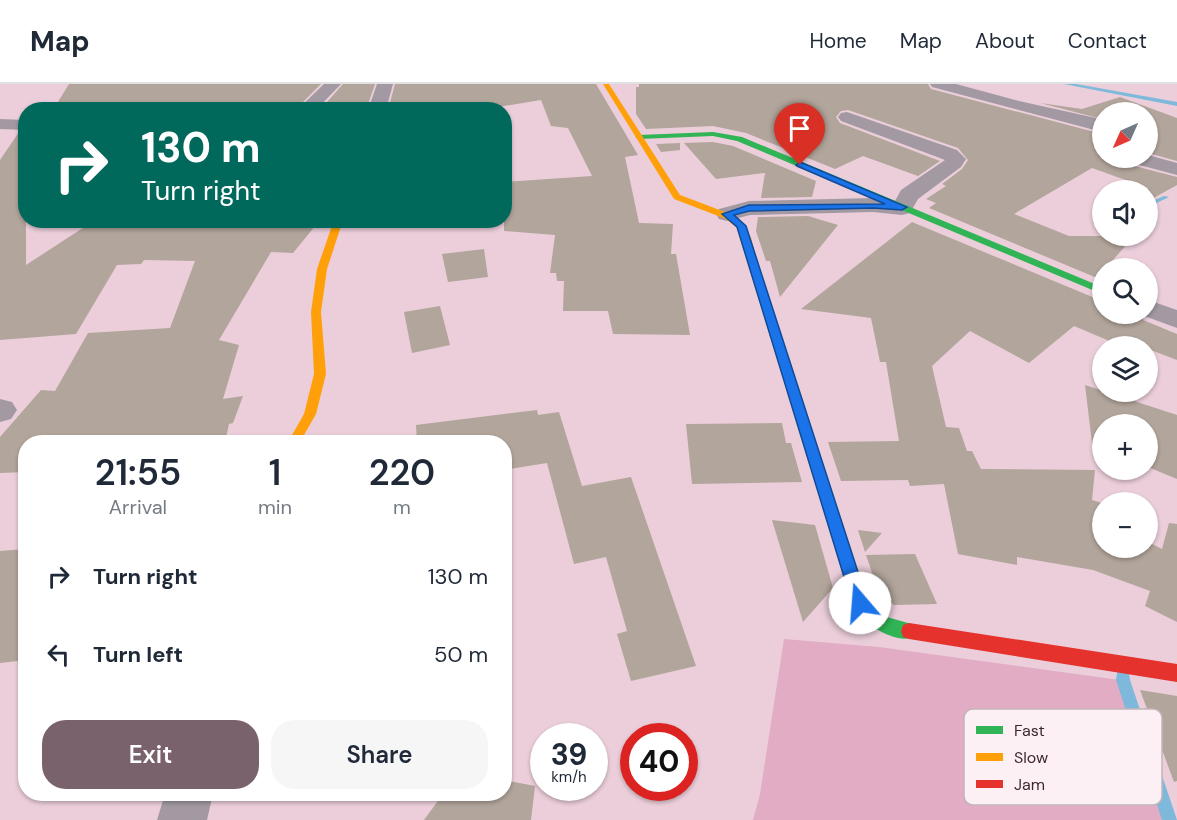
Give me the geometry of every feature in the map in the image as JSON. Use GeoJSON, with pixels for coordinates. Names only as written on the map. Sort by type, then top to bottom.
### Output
{"type":"FeatureCollection","features":[{"type":"Feature","properties":{"kind":"street"},"geometry":{"type":"LineString","coordinates":[[314,102],[333,84]]}},
{"type":"Feature","properties":{"kind":"street"},"geometry":{"type":"LineString","coordinates":[[379,102],[385,84],[391,84]]}},
{"type":"Feature","properties":{"kind":"street"},"geometry":{"type":"LineString","coordinates":[[606,84],[676,197],[695,207],[727,214],[749,208],[873,205],[902,207]]}},
{"type":"Feature","properties":{"kind":"street"},"geometry":{"type":"LineString","coordinates":[[938,84],[1092,124]]}},
{"type":"Feature","properties":{"kind":"street"},"geometry":{"type":"LineString","coordinates":[[847,117],[955,157],[954,163],[909,195],[902,207]]}},
{"type":"Feature","properties":{"kind":"street"},"geometry":{"type":"LineString","coordinates":[[0,124],[18,125]]}},
{"type":"Feature","properties":{"kind":"street"},"geometry":{"type":"LineString","coordinates":[[639,137],[713,134],[729,136],[1092,287]]}},
{"type":"Feature","properties":{"kind":"street"},"geometry":{"type":"LineString","coordinates":[[1158,165],[1177,170]]}},
{"type":"Feature","properties":{"kind":"street"},"geometry":{"type":"LineString","coordinates":[[727,214],[741,226],[860,603],[868,614],[881,625],[895,629],[1177,673]]}},
{"type":"Feature","properties":{"kind":"street"},"geometry":{"type":"LineString","coordinates":[[298,435],[310,414],[320,374],[315,312],[322,269],[336,228]]}},
{"type":"Feature","properties":{"kind":"street"},"geometry":{"type":"LineString","coordinates":[[1158,312],[1177,320]]}},
{"type":"Feature","properties":{"kind":"street"},"geometry":{"type":"LineString","coordinates":[[182,820],[187,801]]}},
{"type":"Feature","properties":{"kind":"shaded area"},"geometry":{"type":"Polygon","coordinates":[[[784,639],[879,647],[1120,680],[1131,709],[964,709],[964,805],[1162,805],[1162,795],[1171,820],[753,820],[760,794],[784,639]]]}},
{"type":"Feature","properties":{"kind":"building"},"geometry":{"type":"Polygon","coordinates":[[[69,84],[321,84],[303,102],[58,102],[69,84]]]}},
{"type":"Feature","properties":{"kind":"building"},"geometry":{"type":"Polygon","coordinates":[[[343,84],[375,84],[369,102],[327,102],[343,84]]]}},
{"type":"Feature","properties":{"kind":"building"},"geometry":{"type":"Polygon","coordinates":[[[395,84],[596,84],[638,155],[625,157],[639,223],[673,224],[671,254],[676,254],[690,335],[613,334],[608,311],[563,311],[564,281],[557,281],[556,273],[550,273],[555,235],[504,231],[504,228],[512,228],[512,181],[592,176],[568,128],[551,126],[541,100],[512,105],[512,102],[390,102],[395,84]]]}},
{"type":"Feature","properties":{"kind":"building"},"geometry":{"type":"Polygon","coordinates":[[[639,84],[928,84],[931,89],[1092,131],[1092,168],[1014,214],[1069,236],[1092,236],[1092,246],[1125,246],[1115,258],[1092,258],[1092,276],[929,208],[936,203],[926,199],[946,186],[942,184],[962,169],[968,160],[958,148],[848,110],[841,111],[836,117],[840,123],[940,161],[918,176],[863,156],[835,169],[746,133],[713,126],[646,129],[636,114],[636,87],[639,87],[639,84]]]}},
{"type":"Feature","properties":{"kind":"building"},"geometry":{"type":"Polygon","coordinates":[[[1120,97],[1134,102],[1104,102],[1120,97]]]}},
{"type":"Feature","properties":{"kind":"building"},"geometry":{"type":"Polygon","coordinates":[[[1040,103],[1082,109],[1092,106],[1092,116],[1040,103]]]}},
{"type":"Feature","properties":{"kind":"building"},"geometry":{"type":"Polygon","coordinates":[[[1158,111],[1177,118],[1177,161],[1158,156],[1158,111]]]}},
{"type":"Feature","properties":{"kind":"building"},"geometry":{"type":"Polygon","coordinates":[[[18,133],[18,228],[26,228],[26,265],[83,228],[313,228],[293,253],[271,252],[219,340],[239,345],[223,399],[243,396],[233,423],[229,424],[227,435],[18,435],[18,472],[0,473],[0,437],[41,390],[55,391],[88,333],[170,328],[195,261],[144,260],[141,264],[117,265],[76,334],[0,340],[0,160],[18,133]]]}},
{"type":"Feature","properties":{"kind":"building"},"geometry":{"type":"Polygon","coordinates":[[[713,142],[733,146],[816,181],[812,197],[761,198],[765,173],[716,179],[684,143],[713,142]]]}},
{"type":"Feature","properties":{"kind":"building"},"geometry":{"type":"Polygon","coordinates":[[[680,143],[680,150],[661,152],[656,144],[680,143]]]}},
{"type":"Feature","properties":{"kind":"building"},"geometry":{"type":"Polygon","coordinates":[[[1092,168],[1142,168],[1177,177],[1177,185],[1158,195],[1158,180],[1126,180],[1092,168]]]}},
{"type":"Feature","properties":{"kind":"building"},"geometry":{"type":"Polygon","coordinates":[[[808,216],[838,225],[780,297],[770,261],[766,261],[756,231],[758,217],[808,216]]]}},
{"type":"Feature","properties":{"kind":"building"},"geometry":{"type":"Polygon","coordinates":[[[912,222],[1092,297],[1092,324],[1153,324],[1177,334],[1177,360],[1158,353],[1158,336],[1098,336],[1074,326],[1029,363],[970,331],[932,366],[946,427],[959,428],[967,451],[972,451],[981,469],[1092,470],[1092,480],[1094,480],[1092,558],[1158,558],[1158,547],[1162,549],[1169,523],[1177,524],[1177,622],[1145,606],[1150,591],[1093,570],[1017,557],[1017,565],[958,554],[944,484],[910,486],[908,480],[841,481],[828,442],[899,441],[886,362],[880,362],[871,318],[801,309],[912,222]]]}},
{"type":"Feature","properties":{"kind":"building"},"geometry":{"type":"Polygon","coordinates":[[[484,249],[488,277],[448,282],[442,254],[484,249]]]}},
{"type":"Feature","properties":{"kind":"building"},"geometry":{"type":"Polygon","coordinates":[[[440,306],[450,345],[412,353],[404,312],[440,306]]]}},
{"type":"Feature","properties":{"kind":"building"},"geometry":{"type":"Polygon","coordinates":[[[1085,385],[1092,387],[1092,402],[1137,402],[1177,415],[1177,479],[1158,471],[1158,414],[1092,414],[1092,443],[1085,385]]]}},
{"type":"Feature","properties":{"kind":"building"},"geometry":{"type":"Polygon","coordinates":[[[537,410],[538,415],[559,412],[582,486],[631,477],[696,666],[631,681],[617,634],[627,631],[606,557],[574,564],[547,463],[512,469],[512,435],[417,435],[416,425],[537,410]]]}},
{"type":"Feature","properties":{"kind":"building"},"geometry":{"type":"Polygon","coordinates":[[[782,423],[786,443],[791,443],[802,482],[692,484],[686,424],[782,423]]]}},
{"type":"Feature","properties":{"kind":"building"},"geometry":{"type":"Polygon","coordinates":[[[772,520],[815,525],[833,588],[803,622],[772,520]]]}},
{"type":"Feature","properties":{"kind":"building"},"geometry":{"type":"Polygon","coordinates":[[[858,530],[882,533],[865,552],[858,530]]]}},
{"type":"Feature","properties":{"kind":"building"},"geometry":{"type":"Polygon","coordinates":[[[18,550],[18,661],[0,663],[0,551],[18,550]]]}},
{"type":"Feature","properties":{"kind":"building"},"geometry":{"type":"Polygon","coordinates":[[[915,554],[937,604],[894,605],[879,593],[866,555],[915,554]]]}},
{"type":"Feature","properties":{"kind":"building"},"geometry":{"type":"Polygon","coordinates":[[[1140,690],[1177,696],[1177,781],[1174,782],[1162,750],[1162,709],[1147,709],[1140,690]]]}},
{"type":"Feature","properties":{"kind":"building"},"geometry":{"type":"Polygon","coordinates":[[[512,782],[530,785],[530,801],[533,801],[531,820],[424,820],[438,801],[512,801],[512,782]]]}},
{"type":"Feature","properties":{"kind":"waterway"},"geometry":{"type":"LineString","coordinates":[[1067,84],[1177,104]]}},
{"type":"Feature","properties":{"kind":"waterway"},"geometry":{"type":"LineString","coordinates":[[1158,201],[1166,197]]}},
{"type":"Feature","properties":{"kind":"waterway"},"geometry":{"type":"LineString","coordinates":[[1123,672],[1123,680],[1133,709]]}},
{"type":"Feature","properties":{"kind":"waterway"},"geometry":{"type":"LineString","coordinates":[[1162,796],[1170,820]]}},
{"type":"Feature","properties":{"kind":"traffic: fast"},"geometry":{"type":"LineString","coordinates":[[639,137],[713,134],[739,139],[1092,287]]}},
{"type":"Feature","properties":{"kind":"traffic: fast"},"geometry":{"type":"LineString","coordinates":[[756,274],[860,603],[881,622],[909,631]]}},
{"type":"Feature","properties":{"kind":"traffic: slow"},"geometry":{"type":"LineString","coordinates":[[606,84],[677,197],[730,217],[741,227],[756,274]]}},
{"type":"Feature","properties":{"kind":"traffic: slow"},"geometry":{"type":"LineString","coordinates":[[298,435],[310,414],[320,374],[316,312],[322,269],[336,228]]}},
{"type":"Feature","properties":{"kind":"traffic: jam"},"geometry":{"type":"LineString","coordinates":[[909,631],[1177,673]]}},
{"type":"Feature","properties":{"kind":"route"},"geometry":{"type":"LineString","coordinates":[[800,165],[902,207],[873,205],[749,208],[727,214],[741,226],[860,603]]}}]}
